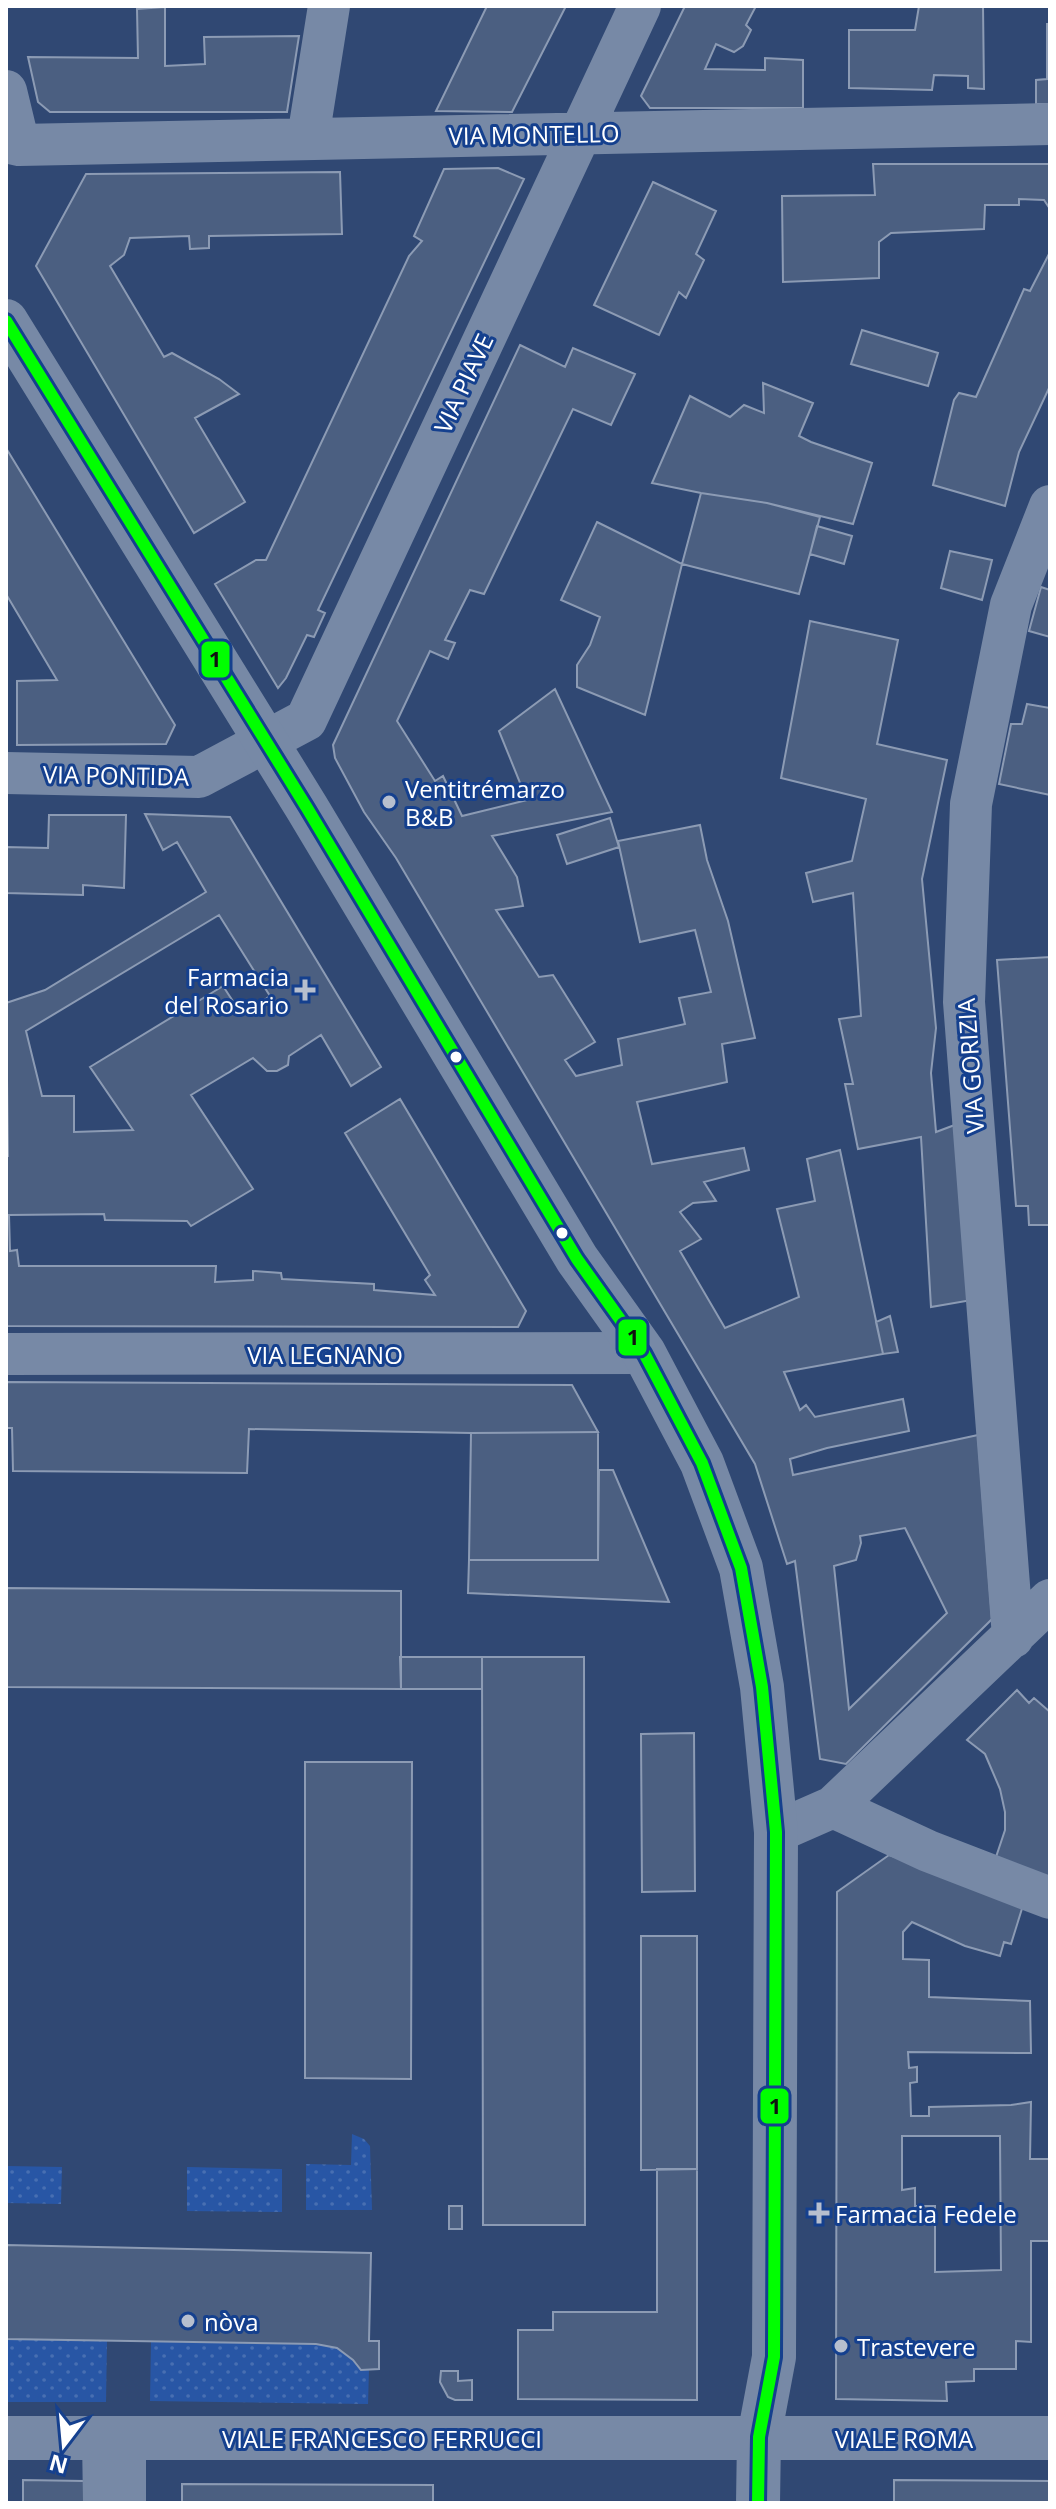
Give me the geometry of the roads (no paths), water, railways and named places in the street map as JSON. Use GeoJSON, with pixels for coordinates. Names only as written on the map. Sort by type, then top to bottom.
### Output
{"type":"FeatureCollection","features":[{"type":"Feature","properties":{"kind":"street"},"geometry":{"type":"LineString","coordinates":[[308,138],[329,6]]}},
{"type":"Feature","properties":{"kind":"street","name":"VIA PIAVE"},"geometry":{"type":"LineString","coordinates":[[267,743],[306,720],[640,6]]}},
{"type":"Feature","properties":{"kind":"street"},"geometry":{"type":"LineString","coordinates":[[6,91],[10,150]]}},
{"type":"Feature","properties":{"kind":"street","name":"VIA MONTELLO"},"geometry":{"type":"LineString","coordinates":[[10,150],[308,138],[1050,124]]}},
{"type":"Feature","properties":{"kind":"street"},"geometry":{"type":"LineString","coordinates":[[6,321],[267,743],[577,1259],[644,1353],[702,1463],[741,1568],[762,1687],[776,1832],[774,2357],[759,2437],[758,2503]]}},
{"type":"Feature","properties":{"kind":"street","name":"VIA GORIZIA"},"geometry":{"type":"LineString","coordinates":[[1013,1637],[964,1002],[967,910],[971,804],[1011,605],[1050,506]]}},
{"type":"Feature","properties":{"kind":"street","name":"VIA PONTIDA"},"geometry":{"type":"LineString","coordinates":[[6,773],[199,777],[267,743]]}},
{"type":"Feature","properties":{"kind":"street","name":"VIA LEGNANO"},"geometry":{"type":"LineString","coordinates":[[6,1354],[644,1353]]}},
{"type":"Feature","properties":{"kind":"street"},"geometry":{"type":"LineString","coordinates":[[776,1832],[833,1807],[1050,1600]]}},
{"type":"Feature","properties":{"kind":"street"},"geometry":{"type":"LineString","coordinates":[[833,1807],[928,1851],[1050,1898]]}},
{"type":"Feature","properties":{"kind":"street","name":"VIALE ROMA"},"geometry":{"type":"LineString","coordinates":[[759,2437],[1050,2438]]}},
{"type":"Feature","properties":{"kind":"street","name":"VIALE FRANCESCO FERRUCCI"},"geometry":{"type":"LineString","coordinates":[[6,2438],[759,2437]]}},
{"type":"Feature","properties":{"kind":"street"},"geometry":{"type":"LineString","coordinates":[[109,2438],[125,2503]]}},
{"type":"Feature","properties":{"kind":"lane"},"geometry":{"type":"LineString","coordinates":[[94,2503],[109,2438]]}},
{"type":"Feature","properties":{"kind":"place","name":"Ventitrémarzo B&B"},"geometry":{"type":"Point","coordinates":[389,802]}},
{"type":"Feature","properties":{"kind":"place","name":"Farmacia del Rosario"},"geometry":{"type":"Point","coordinates":[305,990]}},
{"type":"Feature","properties":{"kind":"place","name":"Farmacia Fedele"},"geometry":{"type":"Point","coordinates":[819,2213]}},
{"type":"Feature","properties":{"kind":"place","name":"nòva"},"geometry":{"type":"Point","coordinates":[188,2321]}},
{"type":"Feature","properties":{"kind":"place","name":"Trastevere"},"geometry":{"type":"Point","coordinates":[841,2346]}}]}
